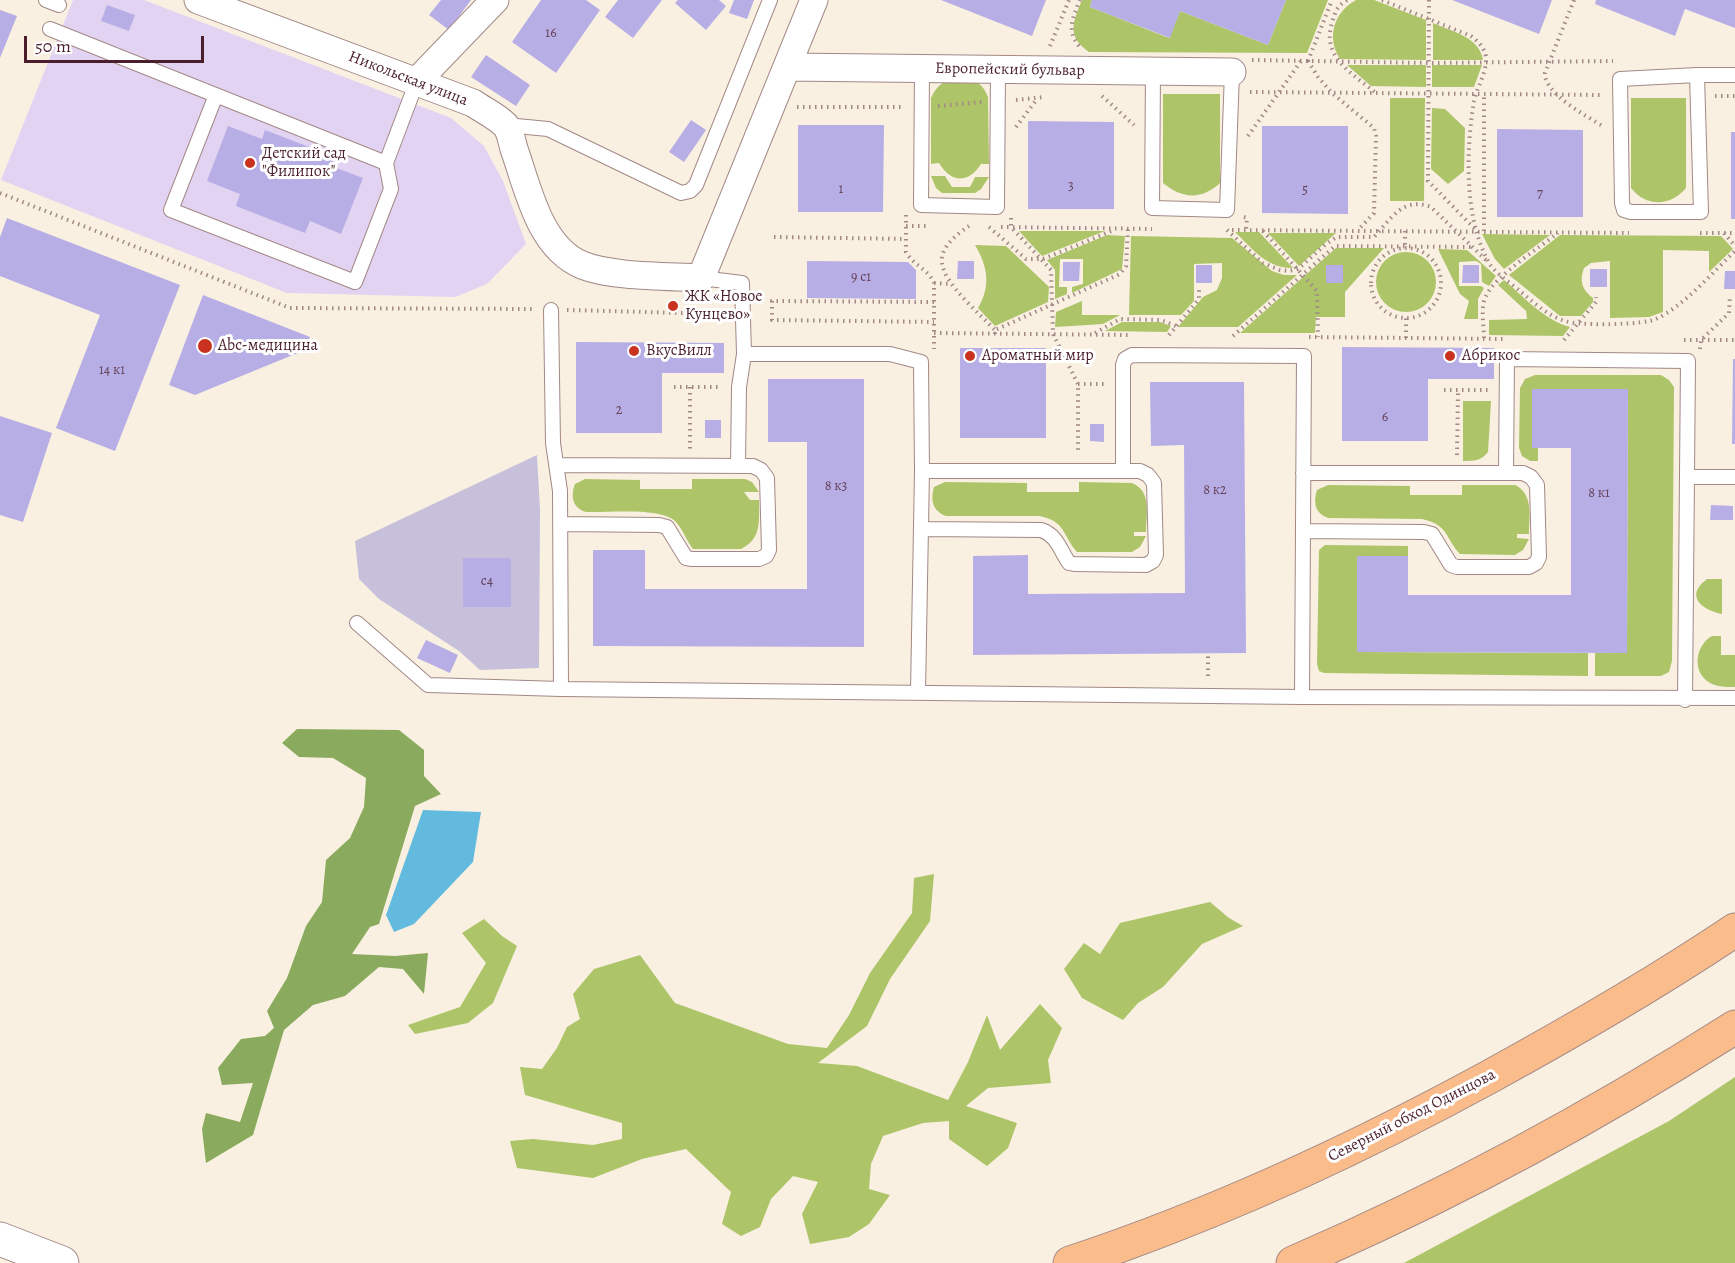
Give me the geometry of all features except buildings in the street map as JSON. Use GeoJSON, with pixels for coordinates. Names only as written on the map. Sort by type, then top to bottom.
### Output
{"type":"FeatureCollection","features":[{"type":"Feature","properties":{"kind":"highway","name":"Северный обход Одинцова"},"geometry":{"type":"LineString","coordinates":[[1070,1263],[1209,1211],[1320,1164],[1436,1106],[1558,1040],[1735,930]]}},
{"type":"Feature","properties":{"kind":"highway"},"geometry":{"type":"LineString","coordinates":[[1293,1263],[1354,1237],[1473,1178],[1598,1110],[1735,1027]]}},
{"type":"Feature","properties":{"kind":"street","name":"Никольская улица"},"geometry":{"type":"LineString","coordinates":[[198,0],[474,103],[506,125]]}},
{"type":"Feature","properties":{"kind":"street"},"geometry":{"type":"LineString","coordinates":[[417,81],[495,0]]}},
{"type":"Feature","properties":{"kind":"street"},"geometry":{"type":"LineString","coordinates":[[506,125],[535,209],[551,239],[563,253],[581,265],[604,271],[700,278],[814,0]]}},
{"type":"Feature","properties":{"kind":"street","name":"Европейский бульвар"},"geometry":{"type":"LineString","coordinates":[[787,67],[1153,71],[1232,82]]}},
{"type":"Feature","properties":{"kind":"street"},"geometry":{"type":"LineString","coordinates":[[0,1239],[62,1263]]}},
{"type":"Feature","properties":{"kind":"lane"},"geometry":{"type":"LineString","coordinates":[[506,125],[548,129],[681,193],[690,191],[696,185],[770,0]]}},
{"type":"Feature","properties":{"kind":"lane"},"geometry":{"type":"LineString","coordinates":[[50,29],[386,163]]}},
{"type":"Feature","properties":{"kind":"lane"},"geometry":{"type":"LineString","coordinates":[[922,69],[921,205],[997,207],[998,70]]}},
{"type":"Feature","properties":{"kind":"lane"},"geometry":{"type":"LineString","coordinates":[[1153,71],[1152,208],[1227,210],[1232,82]]}},
{"type":"Feature","properties":{"kind":"lane"},"geometry":{"type":"LineString","coordinates":[[1697,75],[1701,212],[1631,212],[1624,210],[1620,79],[1697,75],[1735,75]]}},
{"type":"Feature","properties":{"kind":"lane"},"geometry":{"type":"LineString","coordinates":[[216,95],[171,210],[355,282],[391,189],[386,163],[417,81]]}},
{"type":"Feature","properties":{"kind":"lane"},"geometry":{"type":"LineString","coordinates":[[700,278],[742,283],[744,354],[739,387],[738,466]]}},
{"type":"Feature","properties":{"kind":"lane"},"geometry":{"type":"LineString","coordinates":[[550,309],[553,443],[557,465],[561,524],[561,689]]}},
{"type":"Feature","properties":{"kind":"lane"},"geometry":{"type":"LineString","coordinates":[[744,354],[890,354],[921,362],[922,471],[918,692]]}},
{"type":"Feature","properties":{"kind":"lane"},"geometry":{"type":"LineString","coordinates":[[1123,471],[1123,364],[1125,358],[1132,355],[1304,356],[1302,698]]}},
{"type":"Feature","properties":{"kind":"lane"},"geometry":{"type":"LineString","coordinates":[[1506,473],[1507,359],[1688,360],[1685,700]]}},
{"type":"Feature","properties":{"kind":"lane"},"geometry":{"type":"LineString","coordinates":[[557,465],[753,466],[761,470],[767,478],[769,550],[766,556],[759,559],[692,559],[686,558],[667,527],[561,524]]}},
{"type":"Feature","properties":{"kind":"lane"},"geometry":{"type":"LineString","coordinates":[[921,529],[1041,530],[1049,532],[1069,562],[1074,564],[1146,564],[1153,561],[1156,555],[1155,483],[1148,475],[1140,471],[922,471]]}},
{"type":"Feature","properties":{"kind":"lane"},"geometry":{"type":"LineString","coordinates":[[1303,473],[1523,473],[1531,477],[1537,485],[1539,557],[1536,563],[1529,567],[1457,567],[1451,564],[1432,534],[1424,532],[1303,531]]}},
{"type":"Feature","properties":{"kind":"lane"},"geometry":{"type":"LineString","coordinates":[[1687,477],[1735,477]]}},
{"type":"Feature","properties":{"kind":"lane"},"geometry":{"type":"LineString","coordinates":[[357,623],[428,685],[561,689],[1302,698],[1735,699]]}},
{"type":"Feature","properties":{"kind":"path"},"geometry":{"type":"LineString","coordinates":[[1051,44],[1069,0]]}},
{"type":"Feature","properties":{"kind":"path"},"geometry":{"type":"LineString","coordinates":[[1080,0],[1071,22],[1071,30],[1082,49]]}},
{"type":"Feature","properties":{"kind":"path"},"geometry":{"type":"LineString","coordinates":[[1308,61],[1332,0]]}},
{"type":"Feature","properties":{"kind":"path"},"geometry":{"type":"LineString","coordinates":[[1347,0],[1339,3],[1330,27],[1332,53],[1339,62],[1377,93]]}},
{"type":"Feature","properties":{"kind":"path"},"geometry":{"type":"LineString","coordinates":[[1382,0],[1471,36],[1486,54],[1486,63],[1472,116],[1470,157],[1471,206],[1477,231],[1489,263]]}},
{"type":"Feature","properties":{"kind":"path"},"geometry":{"type":"LineString","coordinates":[[1390,0],[1394,5]]}},
{"type":"Feature","properties":{"kind":"path"},"geometry":{"type":"LineString","coordinates":[[1429,0],[1428,181],[1477,231]]}},
{"type":"Feature","properties":{"kind":"path"},"geometry":{"type":"LineString","coordinates":[[1574,0],[1545,77],[1548,86],[1556,95],[1621,138]]}},
{"type":"Feature","properties":{"kind":"path"},"geometry":{"type":"LineString","coordinates":[[1229,163],[1302,61]]}},
{"type":"Feature","properties":{"kind":"path"},"geometry":{"type":"LineString","coordinates":[[1308,61],[1429,63],[1620,61],[1620,79]]}},
{"type":"Feature","properties":{"kind":"path"},"geometry":{"type":"LineString","coordinates":[[1308,61],[1332,93],[1370,124],[1376,136],[1374,213],[1351,237]]}},
{"type":"Feature","properties":{"kind":"path"},"geometry":{"type":"LineString","coordinates":[[998,153],[1045,87],[1046,70]]}},
{"type":"Feature","properties":{"kind":"path"},"geometry":{"type":"LineString","coordinates":[[1232,82],[1280,92],[1476,94]]}},
{"type":"Feature","properties":{"kind":"path"},"geometry":{"type":"LineString","coordinates":[[1484,94],[1484,231]]}},
{"type":"Feature","properties":{"kind":"path"},"geometry":{"type":"LineString","coordinates":[[793,107],[922,107],[1048,97]]}},
{"type":"Feature","properties":{"kind":"path"},"geometry":{"type":"LineString","coordinates":[[1227,230],[1271,267],[1289,271],[1298,269],[1332,239],[1371,238],[1403,207],[1422,204],[1431,207],[1503,276],[1545,312],[1562,321],[1578,323],[1649,322],[1675,307],[1735,251]]}},
{"type":"Feature","properties":{"kind":"path"},"geometry":{"type":"LineString","coordinates":[[921,205],[906,214],[906,252],[930,275],[934,283],[934,362],[921,362]]}},
{"type":"Feature","properties":{"kind":"path"},"geometry":{"type":"LineString","coordinates":[[906,226],[937,226]]}},
{"type":"Feature","properties":{"kind":"path"},"geometry":{"type":"LineString","coordinates":[[958,226],[1160,229]]}},
{"type":"Feature","properties":{"kind":"path"},"geometry":{"type":"LineString","coordinates":[[969,226],[956,236],[944,252],[942,262],[945,273],[952,284],[995,332]]}},
{"type":"Feature","properties":{"kind":"path"},"geometry":{"type":"LineString","coordinates":[[989,227],[1031,260],[1042,259],[1118,228]]}},
{"type":"Feature","properties":{"kind":"path"},"geometry":{"type":"LineString","coordinates":[[1011,227],[1049,266],[1053,275],[1053,334],[1078,384],[1078,471]]}},
{"type":"Feature","properties":{"kind":"path"},"geometry":{"type":"LineString","coordinates":[[995,332],[1124,271],[1128,228]]}},
{"type":"Feature","properties":{"kind":"path"},"geometry":{"type":"LineString","coordinates":[[1216,230],[1630,233]]}},
{"type":"Feature","properties":{"kind":"path"},"geometry":{"type":"LineString","coordinates":[[1262,230],[1317,291],[1318,337]]}},
{"type":"Feature","properties":{"kind":"path"},"geometry":{"type":"LineString","coordinates":[[1405,231],[1405,247]]}},
{"type":"Feature","properties":{"kind":"path"},"geometry":{"type":"LineString","coordinates":[[1484,338],[1485,296],[1495,283],[1558,232]]}},
{"type":"Feature","properties":{"kind":"path"},"geometry":{"type":"LineString","coordinates":[[1689,233],[1735,233]]}},
{"type":"Feature","properties":{"kind":"path"},"geometry":{"type":"LineString","coordinates":[[1723,233],[1735,246]]}},
{"type":"Feature","properties":{"kind":"path"},"geometry":{"type":"LineString","coordinates":[[774,237],[906,239]]}},
{"type":"Feature","properties":{"kind":"path"},"geometry":{"type":"LineString","coordinates":[[1233,336],[1335,246],[1472,247]]}},
{"type":"Feature","properties":{"kind":"path"},"geometry":{"type":"LineString","coordinates":[[1405,247],[1418,249],[1428,255],[1441,276],[1441,288],[1437,300],[1419,316],[1406,318],[1394,316],[1383,310],[1375,301],[1370,290],[1370,277],[1382,256],[1393,249],[1405,247]]}},
{"type":"Feature","properties":{"kind":"path"},"geometry":{"type":"LineString","coordinates":[[934,283],[952,284]]}},
{"type":"Feature","properties":{"kind":"path"},"geometry":{"type":"LineString","coordinates":[[1168,335],[1199,299],[1199,290]]}},
{"type":"Feature","properties":{"kind":"path"},"geometry":{"type":"LineString","coordinates":[[1688,360],[1700,352],[1701,340],[1729,313],[1730,296]]}},
{"type":"Feature","properties":{"kind":"path"},"geometry":{"type":"LineString","coordinates":[[1564,340],[1596,302],[1596,297]]}},
{"type":"Feature","properties":{"kind":"path"},"geometry":{"type":"LineString","coordinates":[[934,302],[772,301],[772,320],[934,322]]}},
{"type":"Feature","properties":{"kind":"path"},"geometry":{"type":"LineString","coordinates":[[1406,318],[1406,338]]}},
{"type":"Feature","properties":{"kind":"path"},"geometry":{"type":"LineString","coordinates":[[1092,334],[1120,319],[1161,320],[1176,326]]}},
{"type":"Feature","properties":{"kind":"path"},"geometry":{"type":"LineString","coordinates":[[934,333],[1136,335]]}},
{"type":"Feature","properties":{"kind":"path"},"geometry":{"type":"LineString","coordinates":[[1158,335],[1179,335]]}},
{"type":"Feature","properties":{"kind":"path"},"geometry":{"type":"LineString","coordinates":[[1222,336],[1244,336]]}},
{"type":"Feature","properties":{"kind":"path"},"geometry":{"type":"LineString","coordinates":[[1307,337],[1507,339]]}},
{"type":"Feature","properties":{"kind":"path"},"geometry":{"type":"LineString","coordinates":[[1552,339],[1575,340]]}},
{"type":"Feature","properties":{"kind":"path"},"geometry":{"type":"LineString","coordinates":[[1678,340],[1735,340]]}},
{"type":"Feature","properties":{"kind":"path"},"geometry":{"type":"LineString","coordinates":[[1078,384],[1123,384]]}},
{"type":"Feature","properties":{"kind":"path"},"geometry":{"type":"LineString","coordinates":[[674,387],[739,387]]}},
{"type":"Feature","properties":{"kind":"path"},"geometry":{"type":"LineString","coordinates":[[690,387],[690,466]]}},
{"type":"Feature","properties":{"kind":"path"},"geometry":{"type":"LineString","coordinates":[[1444,390],[1507,390]]}},
{"type":"Feature","properties":{"kind":"path"},"geometry":{"type":"LineString","coordinates":[[1457,473],[1458,390]]}},
{"type":"Feature","properties":{"kind":"path"},"geometry":{"type":"LineString","coordinates":[[1208,653],[1208,676]]}},
{"type":"Feature","properties":{"kind":"shaded area","name":"Детский сад \"Филипок\""},"geometry":{"type":"Polygon","coordinates":[[[73,0],[144,0],[451,118],[484,146],[503,181],[526,244],[487,284],[455,297],[287,293],[1,180],[73,0]]]}},
{"type":"Feature","properties":{"kind":"shaded area"},"geometry":{"type":"Polygon","coordinates":[[[537,455],[540,510],[539,668],[480,670],[459,651],[379,599],[359,579],[355,541],[537,455]]]}},
{"type":"Feature","properties":{"kind":"green space"},"geometry":{"type":"Polygon","coordinates":[[[1082,0],[1092,0],[1090,7],[1169,38],[1180,11],[1268,45],[1286,0],[1328,0],[1307,53],[1089,52],[1074,34],[1074,22],[1082,0]]]}},
{"type":"Feature","properties":{"kind":"green space"},"geometry":{"type":"Polygon","coordinates":[[[1356,0],[1374,0],[1426,20],[1426,60],[1340,59],[1334,42],[1334,26],[1342,11],[1356,0]]]}},
{"type":"Feature","properties":{"kind":"green space"},"geometry":{"type":"Polygon","coordinates":[[[1433,23],[1471,40],[1481,52],[1483,60],[1433,60],[1433,23]]]}},
{"type":"Feature","properties":{"kind":"green space"},"geometry":{"type":"Polygon","coordinates":[[[1347,65],[1426,65],[1426,87],[1371,86],[1347,65]]]}},
{"type":"Feature","properties":{"kind":"green space"},"geometry":{"type":"Polygon","coordinates":[[[1432,65],[1482,65],[1474,87],[1432,87],[1432,65]]]}},
{"type":"Feature","properties":{"kind":"green space"},"geometry":{"type":"Polygon","coordinates":[[[950,80],[973,81],[981,86],[988,97],[989,164],[981,164],[976,171],[965,178],[954,177],[939,163],[931,164],[931,98],[938,87],[950,80]]]}},
{"type":"Feature","properties":{"kind":"green space"},"geometry":{"type":"Polygon","coordinates":[[[1163,94],[1220,94],[1220,183],[1213,189],[1199,195],[1185,195],[1163,183],[1163,94]]]}},
{"type":"Feature","properties":{"kind":"green space"},"geometry":{"type":"Polygon","coordinates":[[[1390,98],[1425,98],[1424,201],[1390,201],[1390,98]]]}},
{"type":"Feature","properties":{"kind":"green space"},"geometry":{"type":"Polygon","coordinates":[[[1631,98],[1686,98],[1686,188],[1673,199],[1651,201],[1644,199],[1631,188],[1631,98]]]}},
{"type":"Feature","properties":{"kind":"green space"},"geometry":{"type":"Polygon","coordinates":[[[1432,108],[1445,109],[1465,128],[1464,171],[1448,184],[1431,169],[1432,108]]]}},
{"type":"Feature","properties":{"kind":"green space"},"geometry":{"type":"Polygon","coordinates":[[[931,176],[945,176],[952,187],[970,187],[975,177],[989,177],[981,189],[975,193],[942,193],[936,188],[931,176]]]}},
{"type":"Feature","properties":{"kind":"green space"},"geometry":{"type":"Polygon","coordinates":[[[1019,231],[1105,231],[1042,256],[1019,231]]]}},
{"type":"Feature","properties":{"kind":"green space"},"geometry":{"type":"Polygon","coordinates":[[[1235,232],[1259,232],[1293,268],[1275,265],[1268,261],[1235,232]]]}},
{"type":"Feature","properties":{"kind":"green space"},"geometry":{"type":"Polygon","coordinates":[[[1268,233],[1336,233],[1299,266],[1268,233]]]}},
{"type":"Feature","properties":{"kind":"green space"},"geometry":{"type":"Polygon","coordinates":[[[1482,234],[1550,235],[1504,269],[1495,259],[1482,234]]]}},
{"type":"Feature","properties":{"kind":"green space"},"geometry":{"type":"Polygon","coordinates":[[[1107,235],[1125,236],[1122,269],[1072,293],[1072,287],[1083,284],[1083,259],[1060,259],[1059,287],[1067,287],[1067,294],[1055,299],[1055,270],[1047,260],[1107,235]]]}},
{"type":"Feature","properties":{"kind":"green space"},"geometry":{"type":"Polygon","coordinates":[[[1560,235],[1721,236],[1733,249],[1709,272],[1709,251],[1663,250],[1663,312],[1649,317],[1610,318],[1610,261],[1591,263],[1584,268],[1582,281],[1586,292],[1593,298],[1593,302],[1581,316],[1560,316],[1509,275],[1560,235]]]}},
{"type":"Feature","properties":{"kind":"green space"},"geometry":{"type":"Polygon","coordinates":[[[1131,236],[1232,238],[1272,271],[1284,275],[1297,275],[1238,327],[1178,327],[1203,297],[1217,290],[1222,278],[1222,263],[1194,264],[1194,301],[1181,315],[1129,315],[1131,236]]]}},
{"type":"Feature","properties":{"kind":"green space"},"geometry":{"type":"Polygon","coordinates":[[[975,245],[1006,246],[1049,287],[1048,302],[995,326],[978,308],[985,292],[986,276],[983,261],[975,245]]]}},
{"type":"Feature","properties":{"kind":"green space"},"geometry":{"type":"Polygon","coordinates":[[[1336,248],[1384,248],[1345,292],[1345,317],[1316,317],[1315,333],[1240,333],[1336,248]]]}},
{"type":"Feature","properties":{"kind":"green space"},"geometry":{"type":"Polygon","coordinates":[[[1438,249],[1467,250],[1496,276],[1489,286],[1482,282],[1481,264],[1476,261],[1459,262],[1459,286],[1484,288],[1478,299],[1478,319],[1464,319],[1469,301],[1460,294],[1438,249]]]}},
{"type":"Feature","properties":{"kind":"green space"},"geometry":{"type":"Polygon","coordinates":[[[1406,252],[1427,261],[1436,282],[1427,303],[1406,312],[1385,303],[1376,282],[1385,261],[1406,252]]]}},
{"type":"Feature","properties":{"kind":"green space"},"geometry":{"type":"Polygon","coordinates":[[[1504,280],[1543,314],[1570,327],[1563,336],[1489,335],[1489,320],[1527,319],[1526,311],[1498,285],[1504,280]]]}},
{"type":"Feature","properties":{"kind":"green space"},"geometry":{"type":"Polygon","coordinates":[[[1082,301],[1082,315],[1120,315],[1103,324],[1055,327],[1056,312],[1082,301]]]}},
{"type":"Feature","properties":{"kind":"green space"},"geometry":{"type":"Polygon","coordinates":[[[1122,322],[1160,322],[1171,326],[1167,332],[1105,331],[1122,322]]]}},
{"type":"Feature","properties":{"kind":"green space"},"geometry":{"type":"Polygon","coordinates":[[[1535,375],[1661,375],[1674,387],[1672,661],[1669,672],[1661,676],[1595,676],[1595,653],[1627,652],[1628,390],[1532,389],[1532,447],[1538,448],[1538,461],[1530,461],[1522,456],[1519,448],[1520,388],[1525,379],[1535,375]]]}},
{"type":"Feature","properties":{"kind":"green space"},"geometry":{"type":"Polygon","coordinates":[[[1463,401],[1491,401],[1488,452],[1477,460],[1463,461],[1463,401]]]}},
{"type":"Feature","properties":{"kind":"green space"},"geometry":{"type":"Polygon","coordinates":[[[585,479],[640,480],[640,489],[692,489],[692,479],[745,479],[752,482],[759,492],[744,492],[750,500],[759,500],[758,528],[753,540],[741,549],[693,549],[678,524],[667,517],[646,512],[586,512],[578,508],[575,505],[573,493],[575,484],[585,479]]]}},
{"type":"Feature","properties":{"kind":"green space"},"geometry":{"type":"Polygon","coordinates":[[[945,482],[1027,483],[1027,492],[1079,492],[1079,482],[1132,483],[1143,492],[1147,511],[1146,532],[1134,532],[1134,536],[1146,536],[1140,547],[1132,552],[1077,552],[1059,525],[1048,518],[1039,516],[946,516],[942,514],[935,508],[933,492],[934,487],[945,482]]]}},
{"type":"Feature","properties":{"kind":"green space"},"geometry":{"type":"Polygon","coordinates":[[[1328,485],[1410,486],[1410,495],[1462,495],[1462,485],[1515,485],[1525,494],[1530,513],[1529,534],[1517,534],[1517,538],[1529,539],[1523,550],[1515,555],[1460,554],[1442,528],[1422,519],[1329,518],[1324,516],[1318,511],[1315,499],[1317,490],[1328,485]]]}},
{"type":"Feature","properties":{"kind":"green space"},"geometry":{"type":"Polygon","coordinates":[[[1325,545],[1408,546],[1408,556],[1357,556],[1357,652],[1588,653],[1588,676],[1324,673],[1319,671],[1317,664],[1319,550],[1325,545]]]}},
{"type":"Feature","properties":{"kind":"green space"},"geometry":{"type":"Polygon","coordinates":[[[1707,579],[1722,579],[1722,614],[1702,606],[1698,601],[1697,591],[1707,579]]]}},
{"type":"Feature","properties":{"kind":"green space"},"geometry":{"type":"Polygon","coordinates":[[[1712,636],[1721,636],[1721,655],[1735,655],[1735,687],[1710,683],[1699,670],[1699,651],[1712,636]]]}},
{"type":"Feature","properties":{"kind":"green space"},"geometry":{"type":"Polygon","coordinates":[[[297,729],[399,730],[424,750],[424,776],[441,794],[415,806],[379,924],[370,927],[352,954],[395,956],[428,953],[424,994],[403,969],[379,967],[345,996],[313,1005],[284,1030],[253,1135],[206,1163],[202,1129],[206,1113],[240,1122],[253,1083],[222,1085],[218,1068],[241,1039],[265,1036],[274,1028],[267,1011],[287,978],[306,926],[322,902],[326,860],[350,838],[364,807],[366,778],[333,758],[299,757],[282,743],[297,729]]]}},
{"type":"Feature","properties":{"kind":"green space"},"geometry":{"type":"Polygon","coordinates":[[[934,874],[930,921],[890,979],[867,1026],[818,1063],[857,1066],[948,1100],[968,1062],[987,1015],[1000,1050],[1040,1004],[1062,1028],[1048,1060],[1051,1083],[988,1088],[966,1106],[1017,1123],[1008,1148],[987,1166],[949,1139],[949,1121],[923,1123],[883,1136],[871,1164],[869,1189],[890,1195],[869,1224],[849,1237],[810,1244],[802,1214],[818,1182],[793,1176],[771,1199],[760,1227],[741,1236],[722,1224],[731,1192],[686,1149],[642,1159],[593,1178],[517,1168],[510,1141],[533,1139],[593,1145],[622,1139],[622,1123],[525,1095],[520,1067],[542,1069],[557,1048],[567,1027],[580,1019],[573,994],[594,969],[640,955],[675,1003],[788,1044],[827,1048],[849,1015],[870,973],[912,913],[914,878],[934,874]]]}},
{"type":"Feature","properties":{"kind":"green space"},"geometry":{"type":"Polygon","coordinates":[[[1210,902],[1243,926],[1202,944],[1163,987],[1138,1003],[1123,1020],[1082,998],[1064,969],[1084,943],[1100,954],[1120,923],[1210,902]]]}},
{"type":"Feature","properties":{"kind":"green space"},"geometry":{"type":"Polygon","coordinates":[[[484,919],[517,946],[493,1003],[468,1023],[415,1034],[408,1025],[460,1007],[486,963],[462,933],[484,919]]]}},
{"type":"Feature","properties":{"kind":"green space"},"geometry":{"type":"Polygon","coordinates":[[[1735,1077],[1735,1263],[1404,1263],[1669,1121],[1735,1077]]]}},
{"type":"Feature","properties":{"kind":"water"},"geometry":{"type":"Polygon","coordinates":[[[423,810],[481,812],[473,862],[414,924],[394,932],[386,915],[423,810]]]}},
{"type":"Feature","properties":{"kind":"place","name":"Детский сад \"Филипок\""},"geometry":{"type":"Point","coordinates":[250,163]}},
{"type":"Feature","properties":{"kind":"place","name":"ЖК «Новое Кунцево»"},"geometry":{"type":"Point","coordinates":[673,306]}},
{"type":"Feature","properties":{"kind":"place","name":"Abc-медицина"},"geometry":{"type":"Point","coordinates":[205,346]}},
{"type":"Feature","properties":{"kind":"place","name":"ВкусВилл"},"geometry":{"type":"Point","coordinates":[634,351]}},
{"type":"Feature","properties":{"kind":"place","name":"Ароматный мир"},"geometry":{"type":"Point","coordinates":[970,356]}},
{"type":"Feature","properties":{"kind":"place","name":"Абрикос"},"geometry":{"type":"Point","coordinates":[1450,356]}}]}
